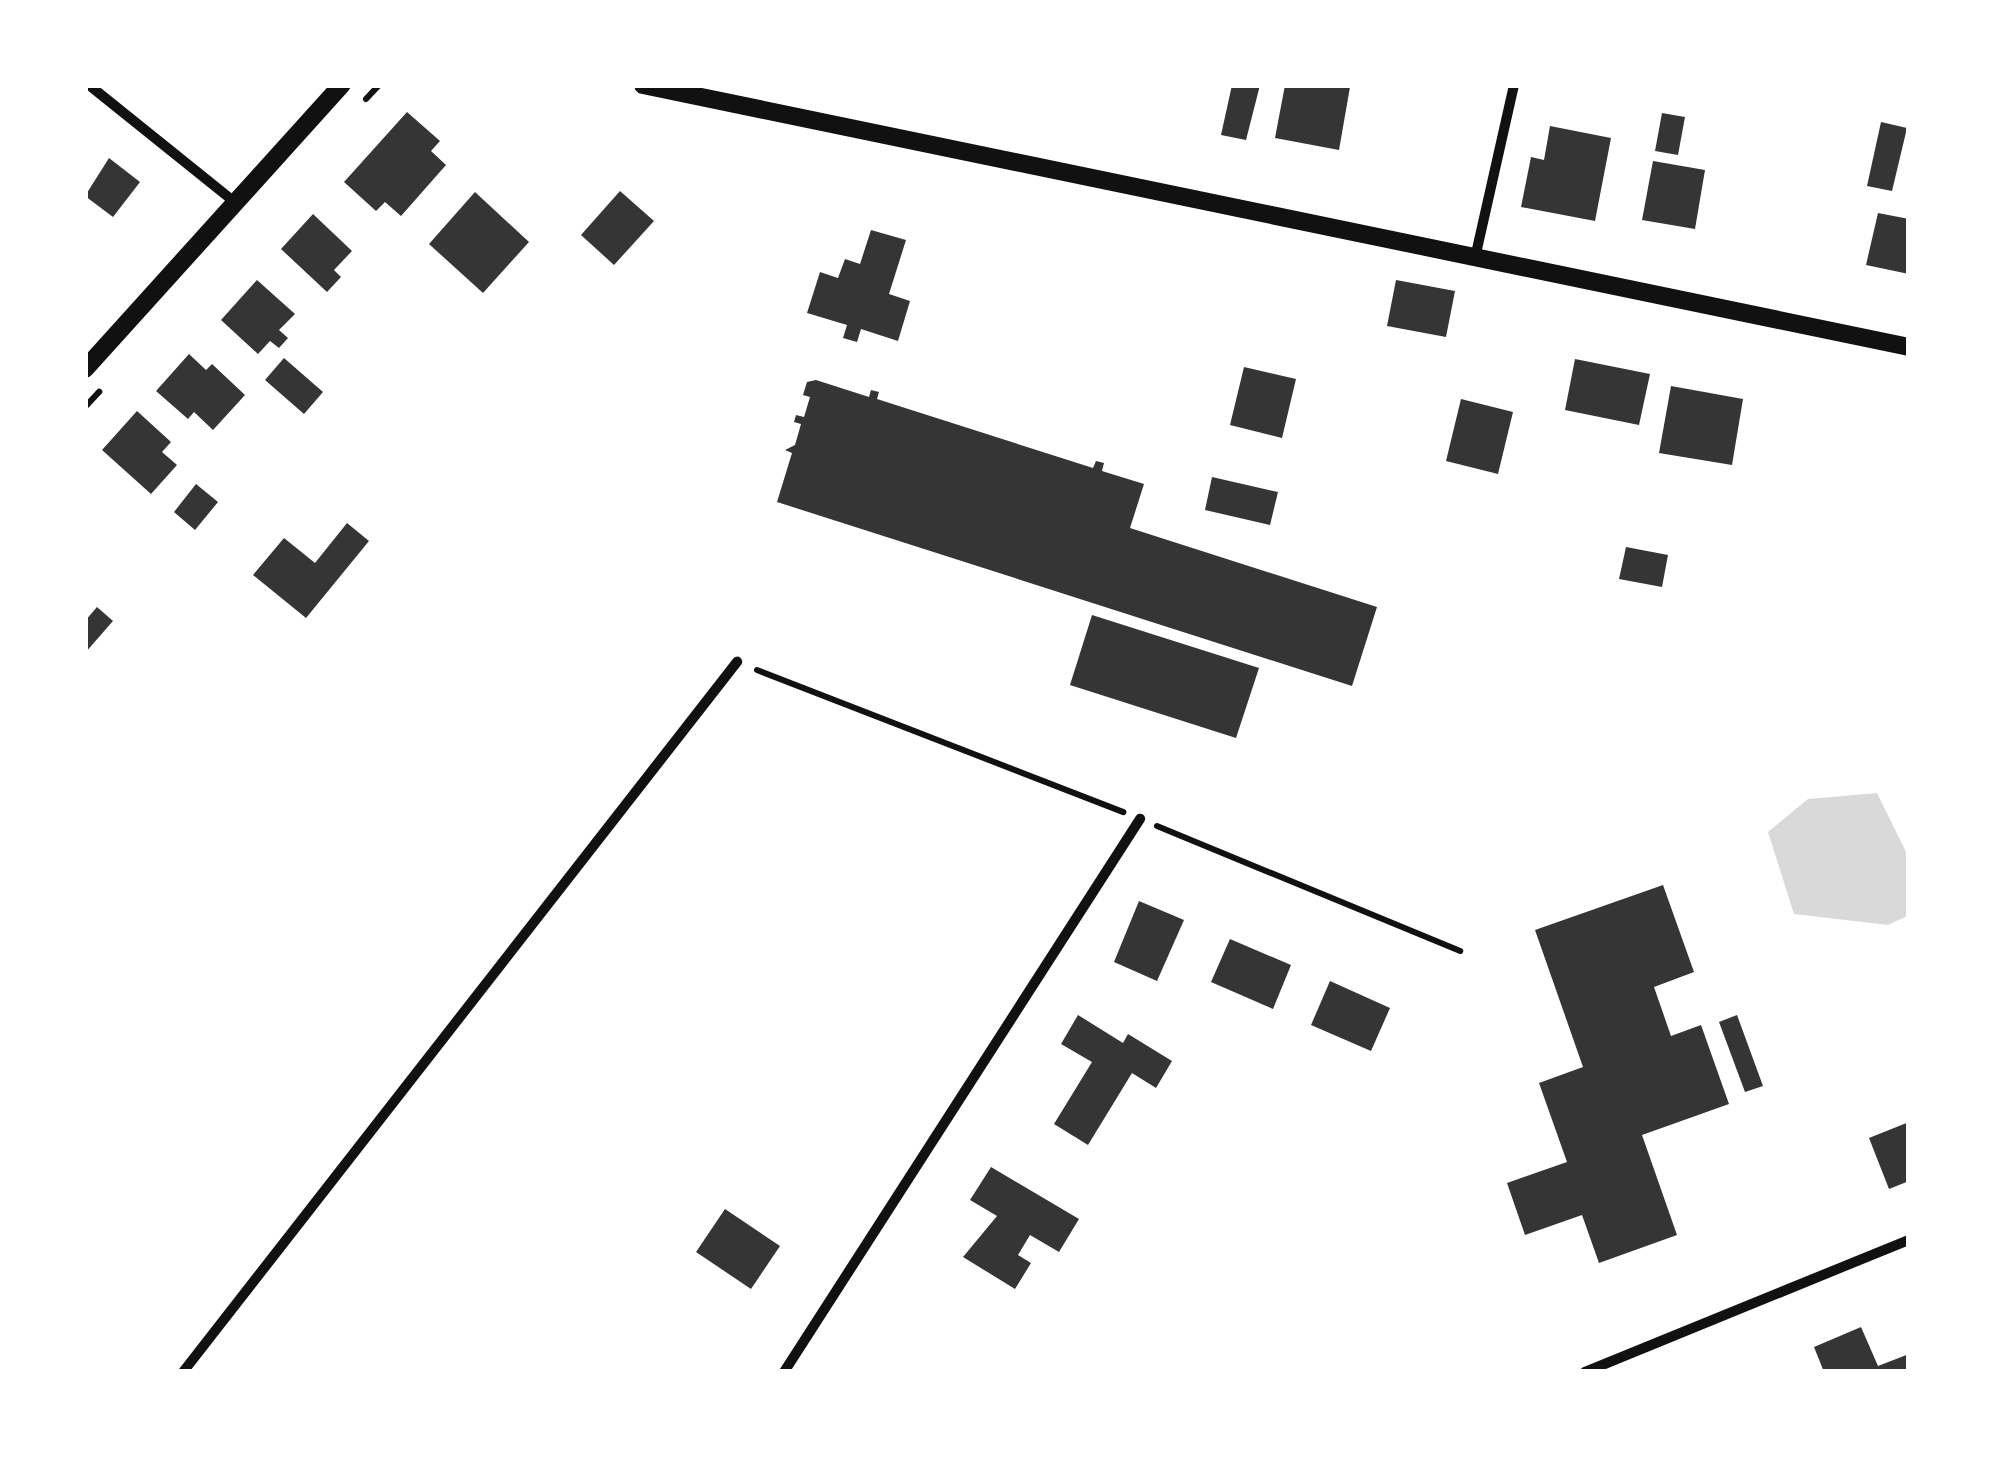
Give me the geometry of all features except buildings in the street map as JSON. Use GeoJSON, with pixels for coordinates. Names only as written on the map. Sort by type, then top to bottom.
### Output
{"type":"FeatureCollection","features":[{"type":"Feature","properties":{"kind":"street"},"geometry":{"type":"LineString","coordinates":[[89,85],[236,202]]}},
{"type":"Feature","properties":{"kind":"street"},"geometry":{"type":"LineString","coordinates":[[85,369],[342,85]]}},
{"type":"Feature","properties":{"kind":"street"},"geometry":{"type":"LineString","coordinates":[[643,85],[1909,348]]}},
{"type":"Feature","properties":{"kind":"street"},"geometry":{"type":"LineString","coordinates":[[1475,258],[1514,85]]}},
{"type":"Feature","properties":{"kind":"street"},"geometry":{"type":"LineString","coordinates":[[183,1372],[737,662]]}},
{"type":"Feature","properties":{"kind":"street"},"geometry":{"type":"LineString","coordinates":[[784,1372],[1140,819]]}},
{"type":"Feature","properties":{"kind":"street"},"geometry":{"type":"LineString","coordinates":[[1585,1372],[1909,1240]]}},
{"type":"Feature","properties":{"kind":"path"},"geometry":{"type":"LineString","coordinates":[[737,662],[1140,819],[1460,950]]}},
{"type":"Feature","properties":{"kind":"shaded area"},"geometry":{"type":"Polygon","coordinates":[[[1877,793],[1909,858],[1909,915],[1888,925],[1794,914],[1768,832],[1808,799],[1877,793]]]}}]}
